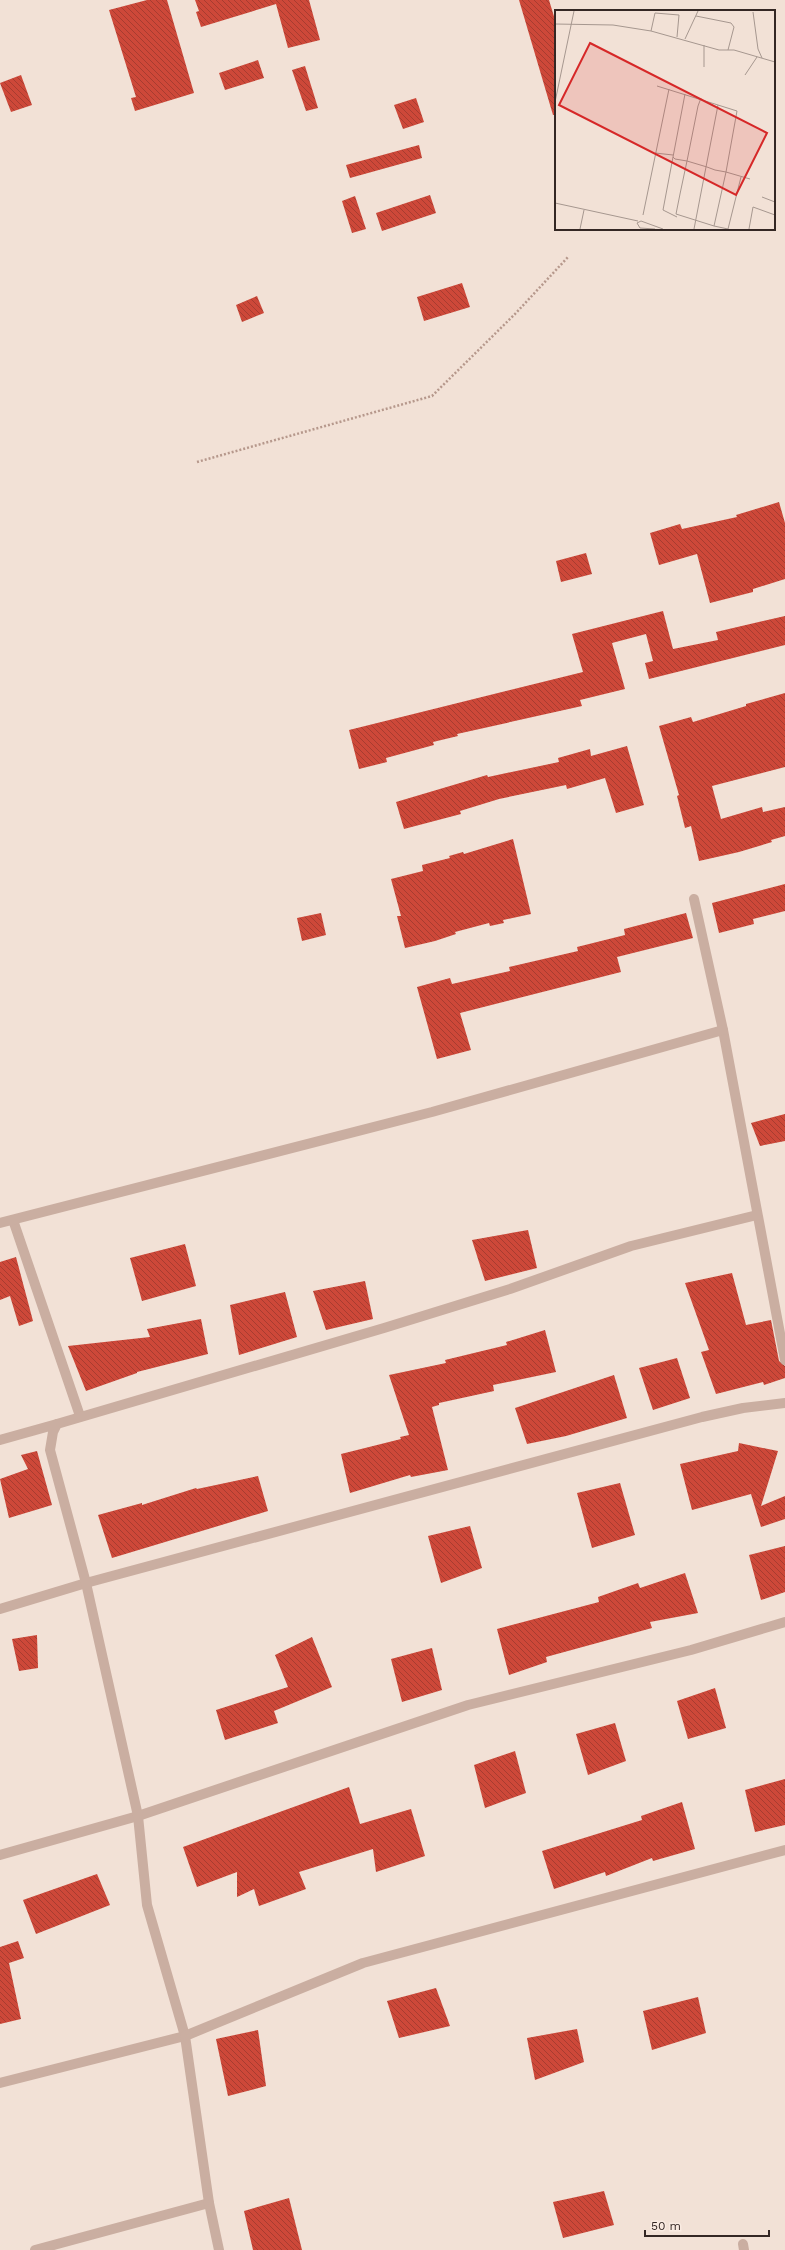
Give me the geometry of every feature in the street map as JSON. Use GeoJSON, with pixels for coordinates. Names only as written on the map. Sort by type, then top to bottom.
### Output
{"type":"FeatureCollection","features":[{"type":"Feature","properties":{"kind":"street"},"geometry":{"type":"LineString","coordinates":[[694,899],[723,1030],[785,1360]]}},
{"type":"Feature","properties":{"kind":"street"},"geometry":{"type":"LineString","coordinates":[[0,1223],[432,1112],[723,1030]]}},
{"type":"Feature","properties":{"kind":"street"},"geometry":{"type":"LineString","coordinates":[[0,1440],[384,1328],[510,1289],[631,1246],[757,1215]]}},
{"type":"Feature","properties":{"kind":"street"},"geometry":{"type":"LineString","coordinates":[[13,1220],[80,1416]]}},
{"type":"Feature","properties":{"kind":"street"},"geometry":{"type":"LineString","coordinates":[[0,1609],[86,1583],[702,1417],[743,1408],[785,1404]]}},
{"type":"Feature","properties":{"kind":"street"},"geometry":{"type":"LineString","coordinates":[[57,1424],[53,1432],[50,1450],[86,1583],[138,1816],[147,1905],[185,2036],[209,2203],[219,2250]]}},
{"type":"Feature","properties":{"kind":"street"},"geometry":{"type":"LineString","coordinates":[[0,1855],[138,1816],[468,1704],[691,1650],[785,1622]]}},
{"type":"Feature","properties":{"kind":"street"},"geometry":{"type":"LineString","coordinates":[[0,2083],[185,2036],[362,1963],[785,1850]]}},
{"type":"Feature","properties":{"kind":"street"},"geometry":{"type":"LineString","coordinates":[[34,2250],[209,2203]]}},
{"type":"Feature","properties":{"kind":"path"},"geometry":{"type":"LineString","coordinates":[[197,462],[432,396],[515,314],[569,256]]}},
{"type":"Feature","properties":{"kind":"building"},"geometry":{"type":"Polygon","coordinates":[[[147,0],[167,0],[194,93],[135,111],[131,98],[136,97],[109,10],[147,0]]]}},
{"type":"Feature","properties":{"kind":"building"},"geometry":{"type":"Polygon","coordinates":[[[195,0],[309,0],[320,40],[288,48],[276,4],[201,27],[196,12],[199,11],[195,0]]]}},
{"type":"Feature","properties":{"kind":"building"},"geometry":{"type":"Polygon","coordinates":[[[519,0],[549,0],[555,20],[555,115],[553,115],[519,0]]]}},
{"type":"Feature","properties":{"kind":"building"},"geometry":{"type":"Polygon","coordinates":[[[258,60],[264,78],[225,90],[219,73],[258,60]]]}},
{"type":"Feature","properties":{"kind":"building"},"geometry":{"type":"Polygon","coordinates":[[[305,66],[318,108],[306,111],[292,70],[305,66]]]}},
{"type":"Feature","properties":{"kind":"building"},"geometry":{"type":"Polygon","coordinates":[[[21,75],[32,105],[11,112],[0,83],[21,75]]]}},
{"type":"Feature","properties":{"kind":"building"},"geometry":{"type":"Polygon","coordinates":[[[416,98],[424,122],[403,129],[394,105],[416,98]]]}},
{"type":"Feature","properties":{"kind":"building"},"geometry":{"type":"Polygon","coordinates":[[[419,145],[422,158],[350,178],[346,165],[419,145]]]}},
{"type":"Feature","properties":{"kind":"building"},"geometry":{"type":"Polygon","coordinates":[[[430,195],[436,213],[382,231],[376,213],[430,195]]]}},
{"type":"Feature","properties":{"kind":"building"},"geometry":{"type":"Polygon","coordinates":[[[355,196],[366,229],[352,233],[342,201],[355,196]]]}},
{"type":"Feature","properties":{"kind":"building"},"geometry":{"type":"Polygon","coordinates":[[[462,283],[470,307],[424,321],[417,297],[462,283]]]}},
{"type":"Feature","properties":{"kind":"building"},"geometry":{"type":"Polygon","coordinates":[[[257,296],[264,313],[242,322],[236,305],[257,296]]]}},
{"type":"Feature","properties":{"kind":"building"},"geometry":{"type":"Polygon","coordinates":[[[779,502],[785,523],[785,579],[753,589],[753,592],[710,603],[697,554],[659,565],[650,533],[680,524],[682,529],[737,517],[736,515],[779,502]]]}},
{"type":"Feature","properties":{"kind":"building"},"geometry":{"type":"Polygon","coordinates":[[[586,553],[592,574],[561,582],[556,561],[586,553]]]}},
{"type":"Feature","properties":{"kind":"building"},"geometry":{"type":"Polygon","coordinates":[[[663,611],[673,649],[718,640],[716,632],[785,616],[785,645],[649,679],[645,663],[653,661],[646,634],[612,643],[625,689],[580,700],[582,706],[457,734],[458,736],[433,742],[434,745],[386,758],[387,762],[359,769],[349,730],[583,672],[572,634],[663,611]]]}},
{"type":"Feature","properties":{"kind":"building"},"geometry":{"type":"Polygon","coordinates":[[[785,693],[785,767],[712,786],[721,819],[762,807],[763,812],[785,807],[785,836],[771,840],[772,842],[739,852],[699,861],[691,826],[685,828],[677,796],[679,795],[659,726],[691,717],[693,722],[746,706],[746,704],[785,693]]]}},
{"type":"Feature","properties":{"kind":"building"},"geometry":{"type":"Polygon","coordinates":[[[627,746],[644,805],[616,813],[605,778],[567,789],[566,785],[499,799],[460,811],[461,814],[404,829],[396,802],[487,775],[488,777],[559,762],[558,758],[590,749],[591,756],[627,746]]]}},
{"type":"Feature","properties":{"kind":"building"},"geometry":{"type":"Polygon","coordinates":[[[513,839],[531,914],[503,920],[504,923],[490,926],[489,923],[455,932],[456,934],[435,941],[405,948],[397,916],[401,916],[391,879],[423,871],[422,865],[450,858],[449,856],[463,852],[464,854],[513,839]]]}},
{"type":"Feature","properties":{"kind":"building"},"geometry":{"type":"Polygon","coordinates":[[[785,884],[785,911],[753,919],[754,924],[719,933],[712,903],[785,884]]]}},
{"type":"Feature","properties":{"kind":"building"},"geometry":{"type":"Polygon","coordinates":[[[321,913],[326,935],[302,941],[297,918],[321,913]]]}},
{"type":"Feature","properties":{"kind":"building"},"geometry":{"type":"Polygon","coordinates":[[[686,913],[693,938],[617,957],[621,972],[460,1013],[471,1050],[437,1059],[417,987],[450,978],[452,984],[510,971],[509,967],[578,951],[577,947],[625,935],[624,929],[686,913]]]}},
{"type":"Feature","properties":{"kind":"building"},"geometry":{"type":"Polygon","coordinates":[[[785,1114],[785,1141],[760,1146],[751,1123],[785,1114]]]}},
{"type":"Feature","properties":{"kind":"building"},"geometry":{"type":"Polygon","coordinates":[[[528,1230],[537,1268],[485,1281],[472,1240],[528,1230]]]}},
{"type":"Feature","properties":{"kind":"building"},"geometry":{"type":"Polygon","coordinates":[[[185,1244],[196,1286],[142,1301],[130,1258],[185,1244]]]}},
{"type":"Feature","properties":{"kind":"building"},"geometry":{"type":"Polygon","coordinates":[[[16,1257],[33,1321],[19,1326],[10,1296],[0,1300],[0,1262],[16,1257]]]}},
{"type":"Feature","properties":{"kind":"building"},"geometry":{"type":"Polygon","coordinates":[[[732,1273],[746,1325],[771,1320],[779,1361],[785,1366],[785,1378],[764,1385],[763,1382],[716,1394],[701,1352],[709,1350],[685,1283],[732,1273]]]}},
{"type":"Feature","properties":{"kind":"building"},"geometry":{"type":"Polygon","coordinates":[[[365,1281],[373,1319],[326,1330],[313,1291],[365,1281]]]}},
{"type":"Feature","properties":{"kind":"building"},"geometry":{"type":"Polygon","coordinates":[[[285,1292],[297,1337],[239,1355],[230,1305],[285,1292]]]}},
{"type":"Feature","properties":{"kind":"building"},"geometry":{"type":"Polygon","coordinates":[[[201,1319],[208,1354],[137,1372],[86,1391],[68,1346],[150,1337],[147,1329],[201,1319]]]}},
{"type":"Feature","properties":{"kind":"building"},"geometry":{"type":"Polygon","coordinates":[[[545,1330],[556,1372],[493,1385],[494,1391],[439,1403],[439,1405],[432,1407],[448,1470],[411,1477],[410,1475],[350,1493],[341,1454],[401,1439],[400,1437],[409,1435],[389,1375],[446,1363],[445,1360],[507,1345],[506,1342],[545,1330]]]}},
{"type":"Feature","properties":{"kind":"building"},"geometry":{"type":"Polygon","coordinates":[[[677,1358],[690,1398],[653,1410],[639,1368],[677,1358]]]}},
{"type":"Feature","properties":{"kind":"building"},"geometry":{"type":"Polygon","coordinates":[[[614,1375],[627,1418],[566,1436],[527,1444],[515,1408],[614,1375]]]}},
{"type":"Feature","properties":{"kind":"building"},"geometry":{"type":"Polygon","coordinates":[[[739,1443],[778,1451],[761,1506],[785,1496],[785,1519],[761,1527],[751,1494],[692,1510],[680,1464],[738,1451],[739,1443]]]}},
{"type":"Feature","properties":{"kind":"building"},"geometry":{"type":"Polygon","coordinates":[[[37,1451],[52,1505],[9,1518],[0,1479],[28,1469],[21,1455],[37,1451]]]}},
{"type":"Feature","properties":{"kind":"building"},"geometry":{"type":"Polygon","coordinates":[[[258,1476],[268,1511],[112,1558],[98,1515],[142,1503],[142,1505],[196,1488],[258,1476]]]}},
{"type":"Feature","properties":{"kind":"building"},"geometry":{"type":"Polygon","coordinates":[[[620,1483],[635,1535],[592,1548],[577,1493],[620,1483]]]}},
{"type":"Feature","properties":{"kind":"building"},"geometry":{"type":"Polygon","coordinates":[[[470,1526],[482,1568],[441,1583],[428,1536],[470,1526]]]}},
{"type":"Feature","properties":{"kind":"building"},"geometry":{"type":"Polygon","coordinates":[[[785,1546],[785,1592],[761,1600],[749,1555],[785,1546]]]}},
{"type":"Feature","properties":{"kind":"building"},"geometry":{"type":"Polygon","coordinates":[[[685,1573],[698,1613],[650,1622],[652,1628],[546,1657],[547,1662],[509,1675],[497,1629],[599,1602],[598,1597],[638,1583],[640,1588],[685,1573]]]}},
{"type":"Feature","properties":{"kind":"building"},"geometry":{"type":"Polygon","coordinates":[[[37,1635],[38,1668],[19,1671],[12,1639],[37,1635]]]}},
{"type":"Feature","properties":{"kind":"building"},"geometry":{"type":"Polygon","coordinates":[[[312,1637],[332,1687],[274,1711],[278,1723],[225,1740],[216,1710],[288,1687],[275,1655],[312,1637]]]}},
{"type":"Feature","properties":{"kind":"building"},"geometry":{"type":"Polygon","coordinates":[[[432,1648],[442,1690],[402,1702],[391,1659],[432,1648]]]}},
{"type":"Feature","properties":{"kind":"building"},"geometry":{"type":"Polygon","coordinates":[[[715,1688],[726,1728],[688,1739],[677,1701],[715,1688]]]}},
{"type":"Feature","properties":{"kind":"building"},"geometry":{"type":"Polygon","coordinates":[[[615,1723],[626,1761],[588,1775],[576,1734],[615,1723]]]}},
{"type":"Feature","properties":{"kind":"building"},"geometry":{"type":"Polygon","coordinates":[[[515,1751],[526,1793],[485,1808],[474,1765],[515,1751]]]}},
{"type":"Feature","properties":{"kind":"building"},"geometry":{"type":"Polygon","coordinates":[[[785,1779],[785,1825],[755,1832],[745,1790],[785,1779]]]}},
{"type":"Feature","properties":{"kind":"building"},"geometry":{"type":"Polygon","coordinates":[[[349,1787],[360,1824],[411,1809],[425,1856],[376,1872],[373,1849],[299,1872],[306,1889],[259,1906],[254,1889],[237,1897],[237,1872],[197,1887],[183,1847],[349,1787]]]}},
{"type":"Feature","properties":{"kind":"building"},"geometry":{"type":"Polygon","coordinates":[[[682,1802],[695,1849],[653,1861],[652,1858],[606,1876],[605,1872],[554,1889],[542,1851],[642,1820],[641,1816],[682,1802]]]}},
{"type":"Feature","properties":{"kind":"building"},"geometry":{"type":"Polygon","coordinates":[[[97,1874],[110,1905],[36,1934],[23,1900],[97,1874]]]}},
{"type":"Feature","properties":{"kind":"building"},"geometry":{"type":"Polygon","coordinates":[[[18,1941],[24,1958],[9,1963],[21,2019],[0,2024],[0,1947],[18,1941]]]}},
{"type":"Feature","properties":{"kind":"building"},"geometry":{"type":"Polygon","coordinates":[[[436,1988],[450,2026],[399,2038],[387,2001],[436,1988]]]}},
{"type":"Feature","properties":{"kind":"building"},"geometry":{"type":"Polygon","coordinates":[[[698,1997],[706,2033],[652,2050],[643,2011],[698,1997]]]}},
{"type":"Feature","properties":{"kind":"building"},"geometry":{"type":"Polygon","coordinates":[[[577,2029],[584,2062],[535,2080],[527,2038],[577,2029]]]}},
{"type":"Feature","properties":{"kind":"building"},"geometry":{"type":"Polygon","coordinates":[[[258,2030],[266,2086],[228,2096],[216,2039],[258,2030]]]}},
{"type":"Feature","properties":{"kind":"building"},"geometry":{"type":"Polygon","coordinates":[[[604,2191],[614,2225],[563,2238],[553,2202],[604,2191]]]}},
{"type":"Feature","properties":{"kind":"building"},"geometry":{"type":"Polygon","coordinates":[[[289,2198],[302,2250],[253,2250],[244,2211],[289,2198]]]}}]}
